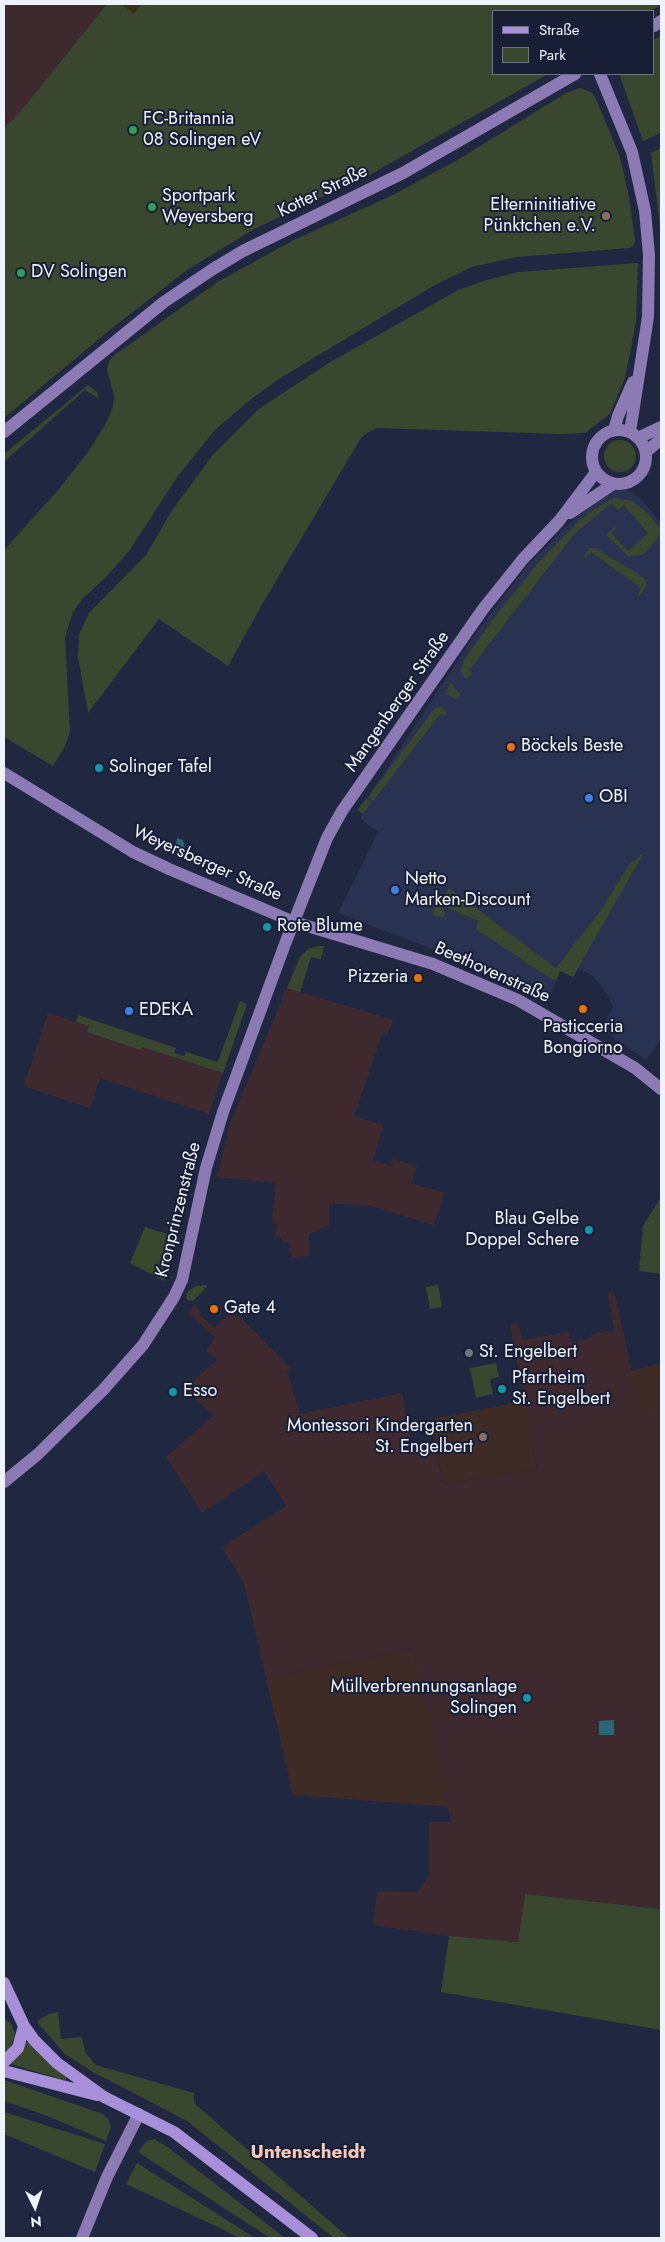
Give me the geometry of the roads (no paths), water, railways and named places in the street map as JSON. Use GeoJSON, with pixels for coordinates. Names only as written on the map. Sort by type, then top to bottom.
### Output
{"type":"FeatureCollection","features":[{"type":"Feature","properties":{"kind":"main road","name":"Kotter Straße"},"geometry":{"type":"LineString","coordinates":[[4,432],[164,302],[213,269],[243,251],[403,173],[573,75]]}},
{"type":"Feature","properties":{"kind":"main road"},"geometry":{"type":"LineString","coordinates":[[600,75],[632,152],[645,211],[649,255],[649,299],[639,369],[634,435],[646,452],[646,461],[640,476],[627,484],[612,484],[600,478],[592,460],[595,444],[606,433],[614,430],[634,435],[661,427]]}},
{"type":"Feature","properties":{"kind":"main road"},"geometry":{"type":"LineString","coordinates":[[614,430],[618,416],[639,369]]}},
{"type":"Feature","properties":{"kind":"main road"},"geometry":{"type":"LineString","coordinates":[[646,452],[661,439]]}},
{"type":"Feature","properties":{"kind":"main road","name":"Mangenberger Straße"},"geometry":{"type":"LineString","coordinates":[[294,922],[327,838],[342,811],[483,609],[523,559],[560,520],[596,472]]}},
{"type":"Feature","properties":{"kind":"main road","name":"Mangenberger Straße"},"geometry":{"type":"LineString","coordinates":[[560,520],[612,484]]}},
{"type":"Feature","properties":{"kind":"main road","name":"Weyersberger Straße"},"geometry":{"type":"LineString","coordinates":[[4,773],[133,852],[168,869],[294,922]]}},
{"type":"Feature","properties":{"kind":"main road","name":"Beethovenstraße"},"geometry":{"type":"LineString","coordinates":[[294,922],[433,964],[511,997],[634,1068],[661,1089]]}},
{"type":"Feature","properties":{"kind":"main road","name":"Kronprinzenstraße"},"geometry":{"type":"LineString","coordinates":[[4,1482],[38,1454],[103,1390],[143,1345],[174,1297],[182,1280],[206,1168],[223,1112],[294,922]]}},
{"type":"Feature","properties":{"kind":"main road"},"geometry":{"type":"LineString","coordinates":[[4,1983],[24,2026],[34,2040],[57,2064],[104,2097],[174,2132],[312,2238]]}},
{"type":"Feature","properties":{"kind":"main road"},"geometry":{"type":"LineString","coordinates":[[4,2062],[18,2048],[24,2026]]}},
{"type":"Feature","properties":{"kind":"main road"},"geometry":{"type":"LineString","coordinates":[[4,2071],[104,2097]]}},
{"type":"Feature","properties":{"kind":"main road"},"geometry":{"type":"LineString","coordinates":[[82,2238],[108,2177],[140,2114]]}},
{"type":"Feature","properties":{"kind":"place","name":"FC-Britannia 08 Solingen eV"},"geometry":{"type":"Point","coordinates":[133,130]}},
{"type":"Feature","properties":{"kind":"place","name":"Sportpark Weyersberg"},"geometry":{"type":"Point","coordinates":[152,207]}},
{"type":"Feature","properties":{"kind":"place","name":"Elterninitiative Pünktchen e.V."},"geometry":{"type":"Point","coordinates":[606,216]}},
{"type":"Feature","properties":{"kind":"place","name":"DV Solingen"},"geometry":{"type":"Point","coordinates":[21,273]}},
{"type":"Feature","properties":{"kind":"place","name":"Böckels Beste"},"geometry":{"type":"Point","coordinates":[511,747]}},
{"type":"Feature","properties":{"kind":"place","name":"Solinger Tafel"},"geometry":{"type":"Point","coordinates":[99,768]}},
{"type":"Feature","properties":{"kind":"place","name":"OBI"},"geometry":{"type":"Point","coordinates":[589,798]}},
{"type":"Feature","properties":{"kind":"place","name":"Netto Marken-Discount"},"geometry":{"type":"Point","coordinates":[395,890]}},
{"type":"Feature","properties":{"kind":"place","name":"Rote Blume"},"geometry":{"type":"Point","coordinates":[267,927]}},
{"type":"Feature","properties":{"kind":"place","name":"Pizzeria"},"geometry":{"type":"Point","coordinates":[418,978]}},
{"type":"Feature","properties":{"kind":"place","name":"Pasticceria Bongiorno"},"geometry":{"type":"Point","coordinates":[583,1009]}},
{"type":"Feature","properties":{"kind":"place","name":"EDEKA"},"geometry":{"type":"Point","coordinates":[129,1011]}},
{"type":"Feature","properties":{"kind":"place","name":"Blau Gelbe Doppel Schere"},"geometry":{"type":"Point","coordinates":[589,1230]}},
{"type":"Feature","properties":{"kind":"place","name":"Gate 4"},"geometry":{"type":"Point","coordinates":[214,1309]}},
{"type":"Feature","properties":{"kind":"place","name":"St. Engelbert"},"geometry":{"type":"Point","coordinates":[469,1353]}},
{"type":"Feature","properties":{"kind":"place","name":"Pfarrheim St. Engelbert"},"geometry":{"type":"Point","coordinates":[502,1389]}},
{"type":"Feature","properties":{"kind":"place","name":"Esso"},"geometry":{"type":"Point","coordinates":[173,1392]}},
{"type":"Feature","properties":{"kind":"place","name":"Montessori Kindergarten St. Engelbert"},"geometry":{"type":"Point","coordinates":[483,1437]}},
{"type":"Feature","properties":{"kind":"place","name":"Müllverbrennungsanlage Solingen"},"geometry":{"type":"Point","coordinates":[527,1698]}},
{"type":"Feature","properties":{"kind":"district","name":"Untenscheidt"},"geometry":{"type":"Point","coordinates":[308,2153]}}]}
